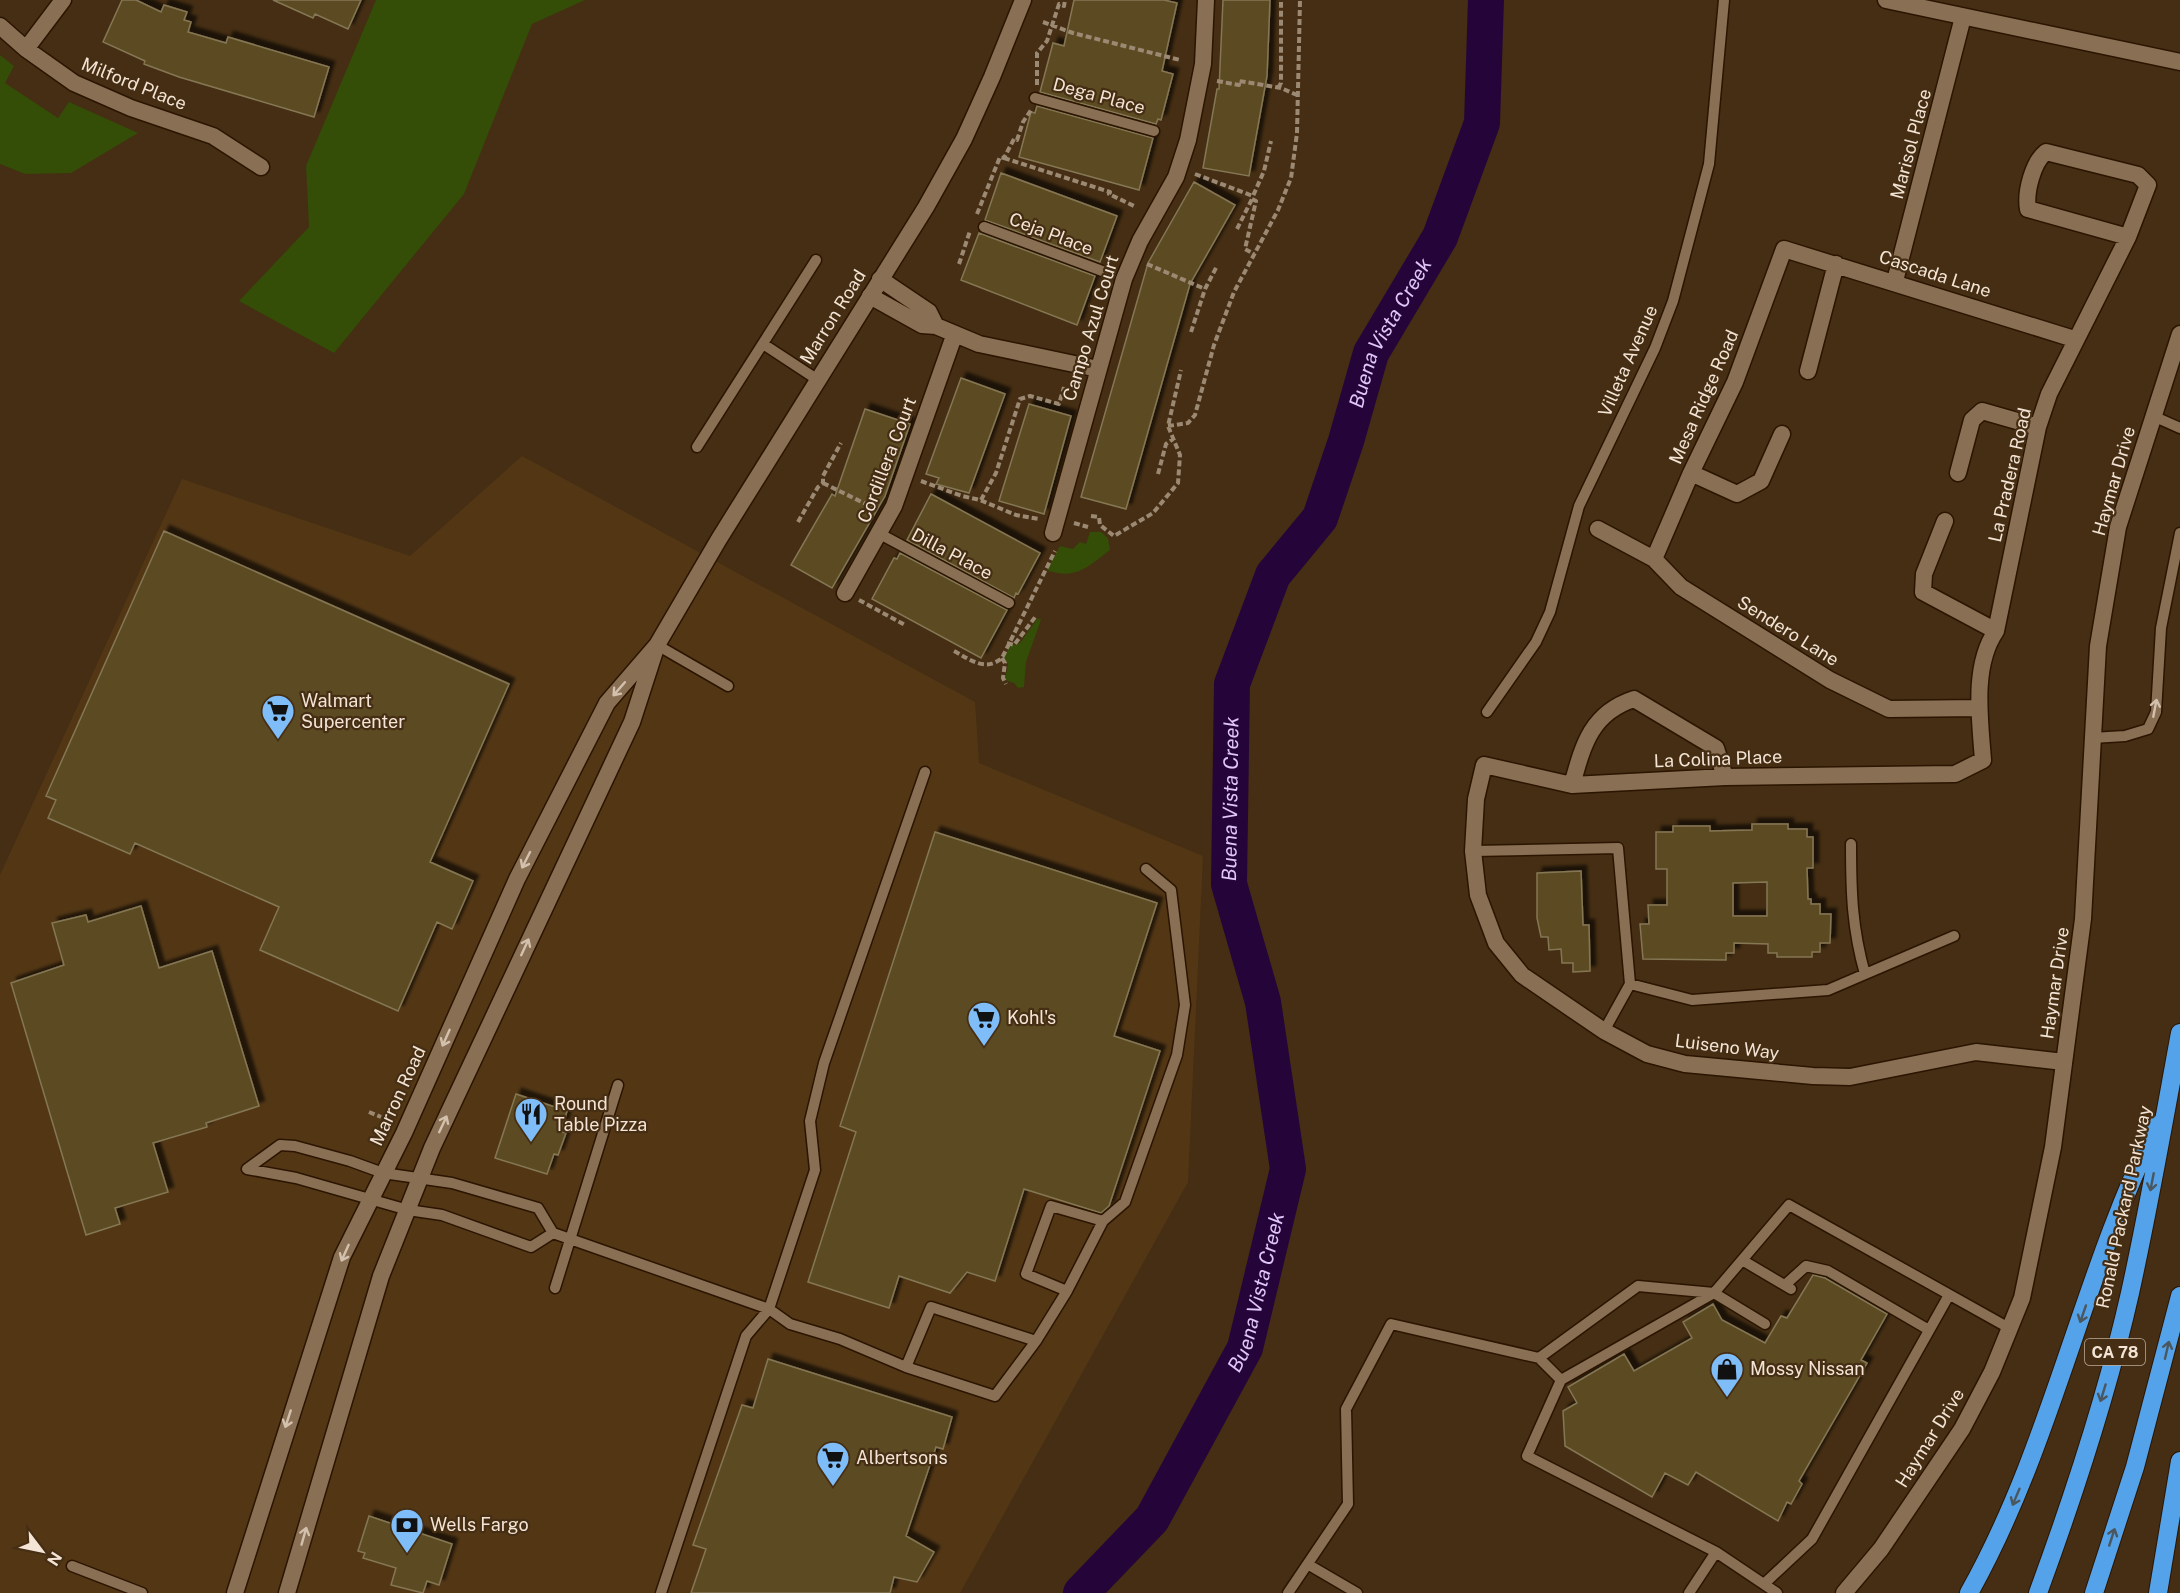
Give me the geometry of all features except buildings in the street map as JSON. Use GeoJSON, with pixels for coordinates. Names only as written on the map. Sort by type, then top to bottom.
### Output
{"type":"FeatureCollection","features":[{"type":"Feature","properties":{"kind":"highway","name":"Ronald Packard Parkway"},"geometry":{"type":"LineString","coordinates":[[2038,1593],[2068,1511],[2113,1360],[2130,1293],[2180,1033]]}},
{"type":"Feature","properties":{"kind":"highway"},"geometry":{"type":"LineString","coordinates":[[1969,1593],[1997,1542],[2038,1444],[2128,1182],[2167,1104]]}},
{"type":"Feature","properties":{"kind":"highway","name":"CA 78"},"geometry":{"type":"LineString","coordinates":[[2094,1593],[2141,1446],[2180,1296]]}},
{"type":"Feature","properties":{"kind":"highway"},"geometry":{"type":"LineString","coordinates":[[2158,1593],[2180,1461]]}},
{"type":"Feature","properties":{"kind":"street"},"geometry":{"type":"LineString","coordinates":[[26,49],[63,0]]}},
{"type":"Feature","properties":{"kind":"street","name":"Marron Road"},"geometry":{"type":"LineString","coordinates":[[235,1593],[342,1257],[404,1133],[516,879],[607,703],[657,645],[926,207],[964,139],[1023,0]]}},
{"type":"Feature","properties":{"kind":"street","name":"Campo Azul Court"},"geometry":{"type":"LineString","coordinates":[[1049,527],[1098,369],[1115,276],[1140,242],[1176,177],[1203,64],[1206,0]]}},
{"type":"Feature","properties":{"kind":"street"},"geometry":{"type":"LineString","coordinates":[[1886,0],[2180,62]]}},
{"type":"Feature","properties":{"kind":"street","name":"Marisol Place"},"geometry":{"type":"LineString","coordinates":[[1895,281],[1964,17]]}},
{"type":"Feature","properties":{"kind":"street","name":"Milford Place"},"geometry":{"type":"LineString","coordinates":[[0,27],[26,49],[74,83],[131,108],[213,136],[261,167]]}},
{"type":"Feature","properties":{"kind":"street","name":"La Pradera Road"},"geometry":{"type":"LineString","coordinates":[[1955,774],[1983,760],[1979,708],[1986,646],[1996,631],[2038,427],[2049,394],[2074,339],[2128,237],[2148,185],[2138,176],[2046,152],[2038,159],[2027,201],[2028,209],[2128,237]]}},
{"type":"Feature","properties":{"kind":"street","name":"Cascada Lane"},"geometry":{"type":"LineString","coordinates":[[1784,249],[1895,281],[2074,339]]}},
{"type":"Feature","properties":{"kind":"street","name":"Mesa Ridge Road"},"geometry":{"type":"LineString","coordinates":[[1654,559],[1691,473],[1735,382],[1784,249]]}},
{"type":"Feature","properties":{"kind":"street"},"geometry":{"type":"LineString","coordinates":[[1808,371],[1836,264]]}},
{"type":"Feature","properties":{"kind":"street"},"geometry":{"type":"LineString","coordinates":[[880,279],[929,312],[936,327]]}},
{"type":"Feature","properties":{"kind":"street"},"geometry":{"type":"LineString","coordinates":[[870,296],[922,326],[936,327],[979,344],[1098,369]]}},
{"type":"Feature","properties":{"kind":"street","name":"Haymar Drive"},"geometry":{"type":"LineString","coordinates":[[1844,1593],[1881,1549],[1962,1429],[1992,1372],[2022,1298],[2054,1147],[2083,919],[2098,646],[2118,527],[2180,334]]}},
{"type":"Feature","properties":{"kind":"street","name":"Cordillera Court"},"geometry":{"type":"LineString","coordinates":[[852,596],[891,512],[954,336]]}},
{"type":"Feature","properties":{"kind":"street"},"geometry":{"type":"LineString","coordinates":[[1958,473],[1972,420],[1982,411],[2038,427]]}},
{"type":"Feature","properties":{"kind":"street"},"geometry":{"type":"LineString","coordinates":[[1691,473],[1737,494],[1761,482],[1782,434]]}},
{"type":"Feature","properties":{"kind":"street"},"geometry":{"type":"LineString","coordinates":[[1945,520],[1924,574],[1923,592],[1996,631]]}},
{"type":"Feature","properties":{"kind":"street","name":"Sendero Lane"},"geometry":{"type":"LineString","coordinates":[[1598,529],[1654,559],[1681,587],[1830,680],[1889,709],[1979,708]]}},
{"type":"Feature","properties":{"kind":"street","name":"Marron Road"},"geometry":{"type":"LineString","coordinates":[[289,1593],[365,1327],[432,1148],[632,722],[657,645]]}},
{"type":"Feature","properties":{"kind":"street"},"geometry":{"type":"LineString","coordinates":[[1572,785],[1590,731],[1614,705],[1634,699],[1716,748],[1725,777]]}},
{"type":"Feature","properties":{"kind":"street","name":"La Colina Place"},"geometry":{"type":"LineString","coordinates":[[1484,765],[1572,785],[1725,777],[1955,774]]}},
{"type":"Feature","properties":{"kind":"street","name":"Luiseno Way"},"geometry":{"type":"LineString","coordinates":[[1484,765],[1476,799],[1473,851],[1478,895],[1496,943],[1522,975],[1604,1031],[1647,1054],[1685,1064],[1813,1076],[1850,1077],[1976,1052],[2064,1062]]}},
{"type":"Feature","properties":{"kind":"lane","name":"Villeta Avenue"},"geometry":{"type":"LineString","coordinates":[[1487,711],[1536,642],[1550,612],[1579,506],[1655,348],[1673,302],[1709,164],[1724,0]]}},
{"type":"Feature","properties":{"kind":"lane","name":"Dega Place"},"geometry":{"type":"LineString","coordinates":[[1035,98],[1154,131]]}},
{"type":"Feature","properties":{"kind":"lane","name":"Ceja Place"},"geometry":{"type":"LineString","coordinates":[[980,223],[1115,276]]}},
{"type":"Feature","properties":{"kind":"lane"},"geometry":{"type":"LineString","coordinates":[[697,447],[816,260]]}},
{"type":"Feature","properties":{"kind":"lane"},"geometry":{"type":"LineString","coordinates":[[763,344],[818,380]]}},
{"type":"Feature","properties":{"kind":"lane"},"geometry":{"type":"LineString","coordinates":[[2153,416],[2180,428]]}},
{"type":"Feature","properties":{"kind":"lane"},"geometry":{"type":"LineString","coordinates":[[2092,738],[2125,736],[2148,729],[2156,712],[2162,628],[2180,533]]}},
{"type":"Feature","properties":{"kind":"lane","name":"Dilla Place"},"geometry":{"type":"LineString","coordinates":[[880,534],[1009,603]]}},
{"type":"Feature","properties":{"kind":"lane"},"geometry":{"type":"LineString","coordinates":[[657,645],[728,686]]}},
{"type":"Feature","properties":{"kind":"lane"},"geometry":{"type":"LineString","coordinates":[[661,1593],[746,1336],[769,1309],[815,1170],[810,1121],[824,1063],[925,772]]}},
{"type":"Feature","properties":{"kind":"lane"},"geometry":{"type":"LineString","coordinates":[[1851,844],[1850,906],[1854,936],[1865,974]]}},
{"type":"Feature","properties":{"kind":"lane"},"geometry":{"type":"LineString","coordinates":[[1473,851],[1618,848],[1630,984],[1604,1031]]}},
{"type":"Feature","properties":{"kind":"lane"},"geometry":{"type":"LineString","coordinates":[[553,1233],[531,1247],[442,1215],[408,1210],[296,1178],[247,1169],[280,1145],[295,1146],[383,1173],[452,1183],[538,1208],[553,1233],[570,1240],[769,1309],[790,1324],[840,1339],[906,1367],[995,1396],[1036,1341],[1067,1291],[1103,1221],[1125,1202],[1177,1055],[1185,1005],[1171,890],[1146,869]]}},
{"type":"Feature","properties":{"kind":"lane"},"geometry":{"type":"LineString","coordinates":[[1630,984],[1692,1000],[1828,990],[1954,936]]}},
{"type":"Feature","properties":{"kind":"lane"},"geometry":{"type":"LineString","coordinates":[[555,1288],[618,1085]]}},
{"type":"Feature","properties":{"kind":"lane"},"geometry":{"type":"LineString","coordinates":[[1777,1593],[1716,1552],[1527,1456],[1561,1380],[1714,1293],[1789,1205],[2009,1329]]}},
{"type":"Feature","properties":{"kind":"lane"},"geometry":{"type":"LineString","coordinates":[[1067,1291],[1026,1274],[1051,1206],[1103,1221]]}},
{"type":"Feature","properties":{"kind":"lane"},"geometry":{"type":"LineString","coordinates":[[1742,1260],[1789,1287],[1806,1266],[1828,1271],[1929,1330]]}},
{"type":"Feature","properties":{"kind":"lane"},"geometry":{"type":"LineString","coordinates":[[1539,1358],[1638,1286],[1714,1293],[1765,1324]]}},
{"type":"Feature","properties":{"kind":"lane"},"geometry":{"type":"LineString","coordinates":[[1764,1584],[1812,1539],[1949,1294]]}},
{"type":"Feature","properties":{"kind":"lane"},"geometry":{"type":"LineString","coordinates":[[906,1367],[931,1307],[1036,1341]]}},
{"type":"Feature","properties":{"kind":"lane"},"geometry":{"type":"LineString","coordinates":[[1288,1593],[1348,1504],[1346,1409],[1390,1324],[1539,1358],[1561,1380]]}},
{"type":"Feature","properties":{"kind":"lane"},"geometry":{"type":"LineString","coordinates":[[1689,1593],[1716,1552]]}},
{"type":"Feature","properties":{"kind":"lane"},"geometry":{"type":"LineString","coordinates":[[1309,1565],[1358,1593]]}},
{"type":"Feature","properties":{"kind":"lane"},"geometry":{"type":"LineString","coordinates":[[72,1566],[142,1593]]}},
{"type":"Feature","properties":{"kind":"path"},"geometry":{"type":"LineString","coordinates":[[1004,158],[1014,139],[1017,140],[1035,98],[1039,79],[1037,53],[1047,41],[1059,4],[1064,6],[1065,0]]}},
{"type":"Feature","properties":{"kind":"path"},"geometry":{"type":"LineString","coordinates":[[1168,426],[1188,423],[1195,415],[1214,345],[1234,292],[1278,210],[1291,178],[1297,133],[1300,0]]}},
{"type":"Feature","properties":{"kind":"path"},"geometry":{"type":"LineString","coordinates":[[1278,88],[1281,83],[1281,2]]}},
{"type":"Feature","properties":{"kind":"path"},"geometry":{"type":"LineString","coordinates":[[1043,22],[1073,33],[1180,60]]}},
{"type":"Feature","properties":{"kind":"path"},"geometry":{"type":"LineString","coordinates":[[1214,80],[1239,85],[1239,81],[1278,88],[1297,95]]}},
{"type":"Feature","properties":{"kind":"path"},"geometry":{"type":"LineString","coordinates":[[1237,229],[1253,197],[1266,163],[1271,141]]}},
{"type":"Feature","properties":{"kind":"path"},"geometry":{"type":"LineString","coordinates":[[959,264],[971,230],[974,231],[980,223],[975,216],[1000,157],[1020,166],[1110,192],[1109,194],[1134,206]]}},
{"type":"Feature","properties":{"kind":"path"},"geometry":{"type":"LineString","coordinates":[[1194,174],[1253,197],[1256,201],[1245,249],[1254,254]]}},
{"type":"Feature","properties":{"kind":"path"},"geometry":{"type":"LineString","coordinates":[[1145,263],[1205,289]]}},
{"type":"Feature","properties":{"kind":"path"},"geometry":{"type":"LineString","coordinates":[[1191,332],[1205,289],[1217,266]]}},
{"type":"Feature","properties":{"kind":"path"},"geometry":{"type":"LineString","coordinates":[[1090,516],[1099,517],[1101,525],[1114,536],[1153,513],[1178,483],[1180,455],[1168,426],[1181,370]]}},
{"type":"Feature","properties":{"kind":"path"},"geometry":{"type":"LineString","coordinates":[[981,500],[996,473],[1020,399],[1030,396],[1059,404],[1064,387]]}},
{"type":"Feature","properties":{"kind":"path"},"geometry":{"type":"LineString","coordinates":[[1158,474],[1166,444],[1173,439]]}},
{"type":"Feature","properties":{"kind":"path"},"geometry":{"type":"LineString","coordinates":[[823,483],[823,476],[841,443]]}},
{"type":"Feature","properties":{"kind":"path"},"geometry":{"type":"LineString","coordinates":[[919,480],[962,496],[981,500],[1049,527]]}},
{"type":"Feature","properties":{"kind":"path"},"geometry":{"type":"LineString","coordinates":[[823,483],[875,509],[881,507],[891,512]]}},
{"type":"Feature","properties":{"kind":"path"},"geometry":{"type":"LineString","coordinates":[[798,522],[818,487],[823,483]]}},
{"type":"Feature","properties":{"kind":"path"},"geometry":{"type":"LineString","coordinates":[[1071,523],[1088,527]]}},
{"type":"Feature","properties":{"kind":"path"},"geometry":{"type":"LineString","coordinates":[[852,596],[904,625]]}},
{"type":"Feature","properties":{"kind":"path"},"geometry":{"type":"LineString","coordinates":[[1007,643],[1014,645],[1036,616]]}},
{"type":"Feature","properties":{"kind":"path"},"geometry":{"type":"LineString","coordinates":[[1002,658],[1005,663],[1003,678],[1006,684]]}},
{"type":"Feature","properties":{"kind":"path"},"geometry":{"type":"LineString","coordinates":[[369,1112],[381,1117]]}},
{"type":"Feature","properties":{"kind":"shaded area"},"geometry":{"type":"Polygon","coordinates":[[[522,456],[975,702],[979,763],[1203,856],[1188,1182],[960,1593],[0,1593],[0,875],[182,479],[410,556],[522,456]]]}},
{"type":"Feature","properties":{"kind":"green space"},"geometry":{"type":"Polygon","coordinates":[[[376,0],[585,0],[532,24],[464,194],[334,353],[239,301],[309,227],[306,166],[376,0]]]}},
{"type":"Feature","properties":{"kind":"green space"},"geometry":{"type":"Polygon","coordinates":[[[0,55],[14,66],[5,83],[58,118],[69,102],[138,133],[71,173],[25,174],[0,164],[0,55]]]}},
{"type":"Feature","properties":{"kind":"green space"},"geometry":{"type":"Polygon","coordinates":[[[1090,532],[1101,532],[1108,538],[1110,550],[1074,573],[1057,573],[1047,570],[1060,546],[1073,549],[1080,542],[1086,544],[1090,532]]]}},
{"type":"Feature","properties":{"kind":"green space"},"geometry":{"type":"Polygon","coordinates":[[[1038,618],[1041,620],[1026,662],[1024,687],[1018,688],[1014,683],[1005,680],[1008,664],[1004,659],[1009,646],[1020,643],[1038,618]]]}},
{"type":"Feature","properties":{"kind":"waterway","name":"Buena Vista Creek"},"geometry":{"type":"LineString","coordinates":[[1081,1593],[1152,1519],[1245,1348],[1288,1169],[1263,1002],[1229,884],[1232,684],[1273,575],[1320,518],[1346,441],[1371,353],[1440,237],[1482,123],[1486,0]]}},
{"type":"Feature","properties":{"kind":"place","name":"Walmart Supercenter"},"geometry":{"type":"Point","coordinates":[278,740]}},
{"type":"Feature","properties":{"kind":"place","name":"Kohl's"},"geometry":{"type":"Point","coordinates":[984,1047]}},
{"type":"Feature","properties":{"kind":"place","name":"Round Table Pizza"},"geometry":{"type":"Point","coordinates":[531,1143]}},
{"type":"Feature","properties":{"kind":"place","name":"Mossy Nissan"},"geometry":{"type":"Point","coordinates":[1727,1398]}},
{"type":"Feature","properties":{"kind":"place","name":"Albertsons"},"geometry":{"type":"Point","coordinates":[833,1487]}},
{"type":"Feature","properties":{"kind":"place","name":"Wells Fargo"},"geometry":{"type":"Point","coordinates":[407,1554]}}]}
